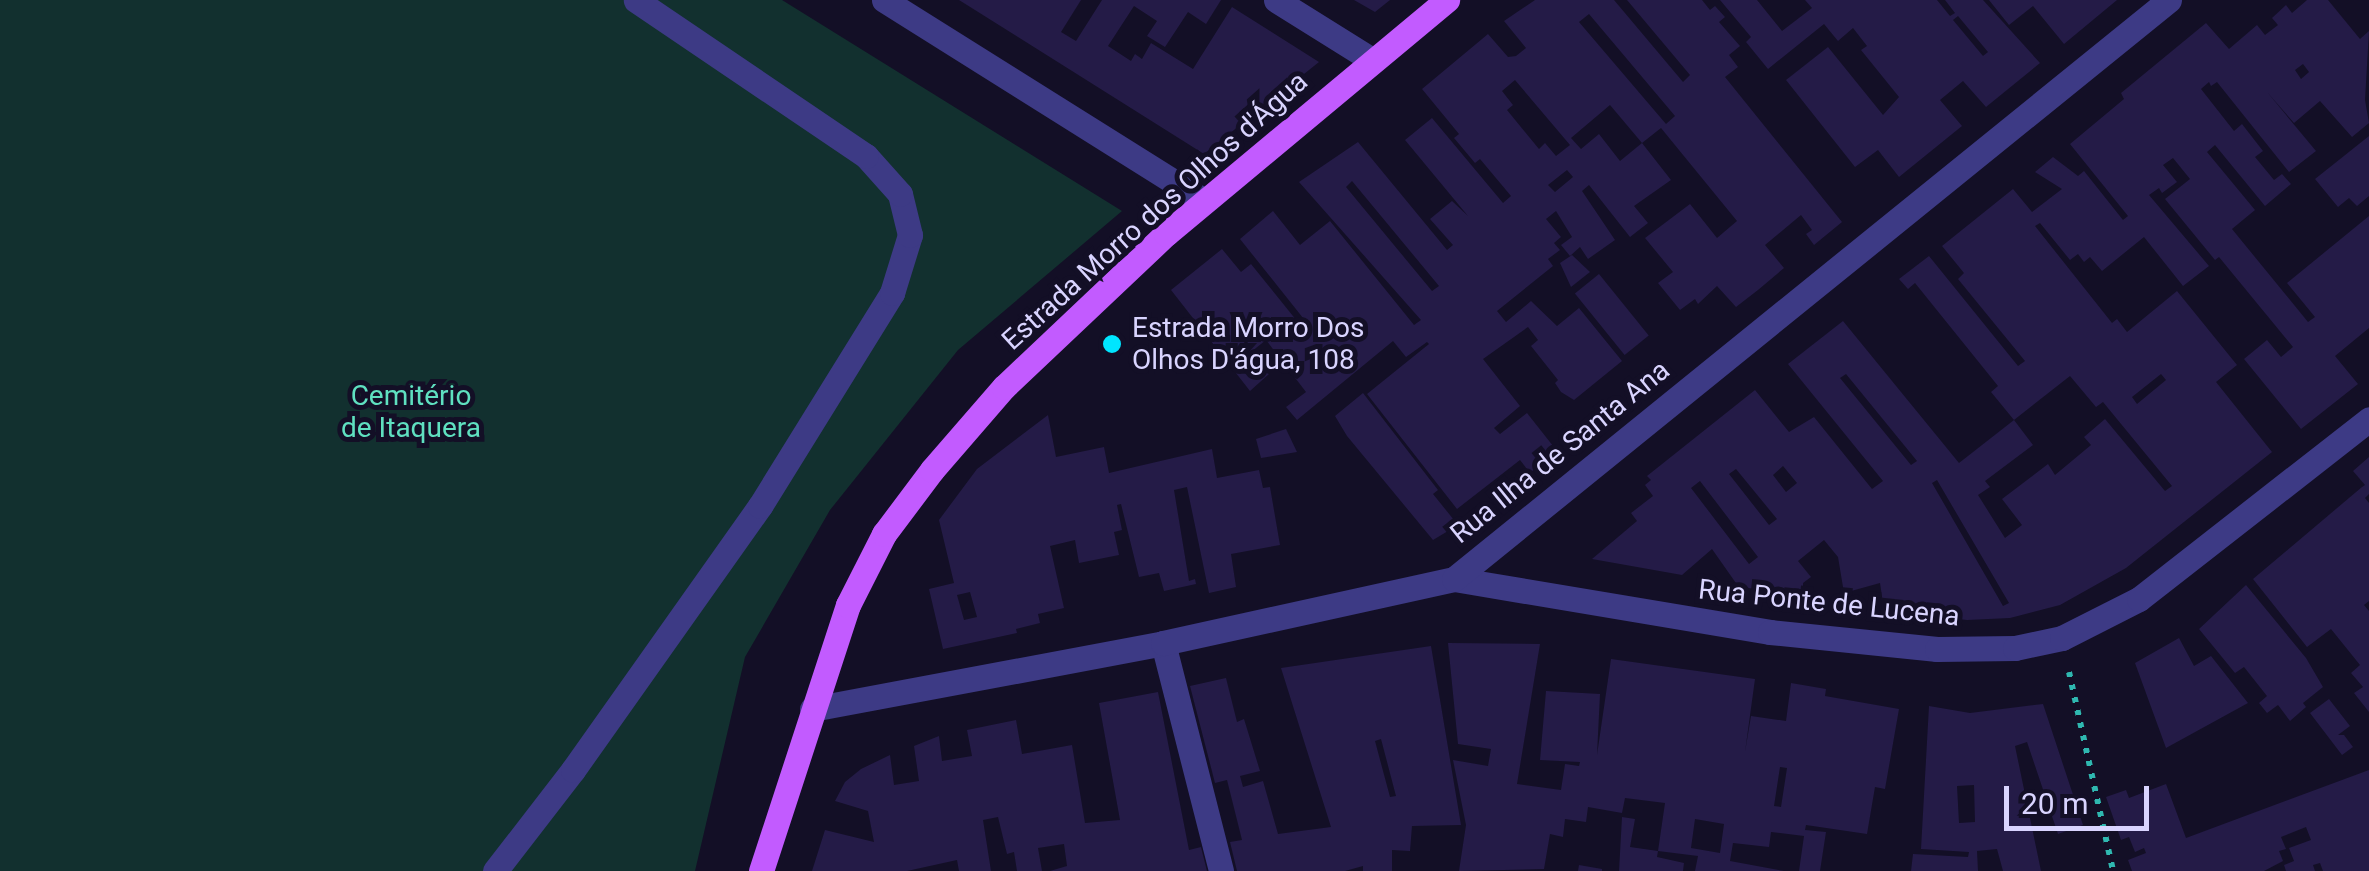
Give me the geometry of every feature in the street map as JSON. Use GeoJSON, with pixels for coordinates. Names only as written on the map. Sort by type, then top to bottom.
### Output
{"type":"FeatureCollection","features":[{"type":"Feature","properties":{"kind":"main road","name":"Estrada Morro dos Olhos d'Água"},"geometry":{"type":"LineString","coordinates":[[761,871],[812,709],[857,588],[884,534],[932,470],[1004,387],[1203,200],[1447,0]]}},
{"type":"Feature","properties":{"kind":"street"},"geometry":{"type":"LineString","coordinates":[[494,871],[573,770],[760,506],[892,293],[910,235],[900,194],[866,156],[636,0]]}},
{"type":"Feature","properties":{"kind":"street"},"geometry":{"type":"LineString","coordinates":[[884,0],[1203,200]]}},
{"type":"Feature","properties":{"kind":"street"},"geometry":{"type":"LineString","coordinates":[[1276,0],[1372,60]]}},
{"type":"Feature","properties":{"kind":"street","name":"Rua Ilha de Santa Ana"},"geometry":{"type":"LineString","coordinates":[[812,709],[1163,643],[1454,578],[2169,0]]}},
{"type":"Feature","properties":{"kind":"street","name":"Rua Ponte de Lucena"},"geometry":{"type":"LineString","coordinates":[[1454,578],[1770,632],[1937,649],[2015,648],[2062,638],[2140,599],[2369,419]]}},
{"type":"Feature","properties":{"kind":"street"},"geometry":{"type":"LineString","coordinates":[[1163,643],[1221,871]]}},
{"type":"Feature","properties":{"kind":"path"},"geometry":{"type":"LineString","coordinates":[[2062,638],[2113,871]]}},
{"type":"Feature","properties":{"kind":"green space","name":"Cemitério de Itaquera"},"geometry":{"type":"Polygon","coordinates":[[[0,0],[782,0],[1122,211],[958,350],[830,510],[745,657],[695,871],[0,871],[0,0]]]}},
{"type":"Feature","properties":{"kind":"building"},"geometry":{"type":"Polygon","coordinates":[[[959,0],[1081,0],[1061,32],[1076,41],[1102,0],[1221,0],[1206,24],[1188,12],[1165,47],[1147,36],[1157,21],[1134,6],[1108,46],[1131,61],[1135,54],[1142,59],[1151,43],[1193,69],[1232,7],[1319,62],[1204,154],[959,0]]]}},
{"type":"Feature","properties":{"kind":"building"},"geometry":{"type":"Polygon","coordinates":[[[1354,0],[1390,0],[1375,12],[1354,0]]]}},
{"type":"Feature","properties":{"kind":"building"},"geometry":{"type":"Polygon","coordinates":[[[1535,0],[1614,0],[1683,82],[1690,75],[1627,0],[1702,0],[1710,10],[1715,6],[1725,17],[1719,22],[1740,46],[1729,55],[1738,67],[1725,77],[1842,222],[1814,245],[1806,234],[1812,230],[1801,215],[1765,245],[1784,268],[1758,290],[1736,307],[1717,286],[1698,304],[1695,299],[1680,310],[1658,283],[1673,272],[1645,238],[1690,204],[1717,238],[1737,221],[1661,128],[1642,143],[1671,180],[1634,206],[1648,223],[1630,237],[1589,185],[1582,191],[1615,240],[1588,259],[1580,247],[1570,256],[1561,245],[1572,237],[1556,211],[1546,219],[1561,237],[1554,243],[1560,250],[1548,259],[1553,266],[1497,311],[1506,322],[1531,301],[1557,326],[1579,308],[1622,361],[1574,400],[1561,392],[1555,383],[1558,380],[1531,346],[1538,340],[1528,327],[1483,359],[1520,406],[1494,428],[1500,434],[1527,413],[1557,451],[1530,473],[1520,460],[1457,509],[1367,394],[1427,342],[1406,357],[1393,341],[1297,420],[1286,407],[1306,392],[1266,340],[1251,352],[1269,374],[1250,391],[1171,290],[1222,249],[1241,272],[1251,264],[1301,326],[1307,323],[1240,239],[1273,211],[1300,245],[1330,221],[1414,325],[1421,320],[1299,182],[1358,142],[1447,250],[1453,245],[1430,219],[1452,201],[1468,216],[1405,140],[1432,118],[1503,203],[1511,196],[1480,159],[1475,163],[1454,138],[1459,134],[1422,89],[1488,34],[1508,57],[1526,48],[1504,21],[1535,0]],[[1589,14],[1579,22],[1666,124],[1675,116],[1589,14]],[[1515,80],[1502,91],[1513,105],[1507,110],[1539,149],[1545,143],[1556,156],[1570,145],[1515,80]],[[1610,105],[1571,138],[1581,149],[1599,134],[1620,161],[1642,143],[1610,105]],[[1567,170],[1548,185],[1555,192],[1573,177],[1567,170]],[[1352,181],[1346,187],[1432,291],[1439,286],[1352,181]]]}},
{"type":"Feature","properties":{"kind":"building"},"geometry":{"type":"Polygon","coordinates":[[[1720,0],[1757,0],[1782,31],[1812,8],[1805,0],[1937,0],[1950,16],[1955,13],[1945,0],[1983,0],[2040,63],[1986,107],[1963,81],[1940,100],[1962,126],[1899,177],[1878,150],[1855,167],[1786,80],[1828,47],[1883,115],[1899,97],[1861,50],[1867,46],[1853,28],[1838,41],[1824,24],[1768,69],[1746,42],[1751,37],[1720,0]],[[1958,16],[1953,20],[1983,56],[1988,52],[1958,16]]]}},
{"type":"Feature","properties":{"kind":"building"},"geometry":{"type":"Polygon","coordinates":[[[1989,0],[2117,0],[2064,44],[2033,6],[2009,25],[1989,0]]]}},
{"type":"Feature","properties":{"kind":"building"},"geometry":{"type":"Polygon","coordinates":[[[2307,0],[2328,0],[2360,39],[2369,31],[2365,100],[2369,123],[2352,137],[2320,101],[2294,123],[2267,92],[2316,151],[2289,172],[2217,82],[2211,86],[2209,82],[2201,89],[2234,131],[2242,124],[2263,151],[2255,157],[2274,180],[2282,174],[2291,184],[2265,206],[2215,145],[2207,152],[2255,210],[2232,229],[2308,322],[2315,317],[2287,283],[2369,216],[2369,328],[2335,356],[2358,384],[2301,429],[2244,359],[2267,340],[2281,357],[2293,347],[2165,199],[2190,179],[2173,158],[2163,165],[2177,182],[2162,193],[2159,188],[2149,195],[2209,266],[2183,286],[2144,237],[2102,271],[2090,257],[2084,262],[2078,254],[2070,260],[2040,223],[2035,226],[2112,323],[2117,319],[2127,332],[2177,291],[2237,365],[2216,382],[2272,452],[2126,568],[2060,605],[2010,618],[1967,620],[1884,610],[1880,583],[1844,593],[1838,557],[1824,540],[1798,561],[1811,577],[1803,583],[1803,598],[1738,586],[1712,549],[1682,575],[1592,559],[1637,521],[1631,513],[1653,496],[1645,485],[1651,480],[1647,476],[1755,390],[1789,432],[1814,417],[1872,489],[1883,481],[1788,364],[1843,321],[1959,463],[2014,420],[1991,392],[1998,386],[1915,283],[1908,289],[1899,279],[1929,256],[2018,366],[2025,361],[1958,279],[1964,273],[1942,246],[2013,189],[2032,212],[2062,189],[2035,172],[2053,157],[2078,176],[2084,171],[2123,220],[2128,216],[2070,144],[2124,99],[2121,93],[2206,23],[2229,49],[2257,25],[2265,35],[2278,25],[2272,18],[2286,5],[2292,13],[2307,0]],[[2303,64],[2295,70],[2301,79],[2309,72],[2303,64]],[[1846,374],[1840,378],[1911,465],[1917,461],[1846,374]],[[2161,374],[2132,397],[2137,404],[2166,380],[2161,374]],[[2070,376],[2014,420],[2033,445],[1985,481],[1990,487],[1978,495],[2005,538],[2022,525],[2002,499],[2048,464],[2055,475],[2091,445],[2084,437],[2105,419],[2165,491],[2172,486],[2103,402],[2096,407],[2070,376]],[[1783,466],[1773,475],[1786,492],[1797,483],[1783,466]],[[1736,469],[1729,474],[1769,525],[1777,519],[1736,469]],[[1937,480],[1932,483],[2003,606],[2009,603],[1937,480]],[[1700,481],[1691,488],[1749,564],[1758,557],[1700,481]]]}},
{"type":"Feature","properties":{"kind":"building"},"geometry":{"type":"Polygon","coordinates":[[[2369,136],[2369,196],[2357,206],[2349,198],[2338,207],[2315,179],[2369,136]]]}},
{"type":"Feature","properties":{"kind":"building"},"geometry":{"type":"Polygon","coordinates":[[[1572,255],[1590,272],[1571,287],[1560,263],[1572,255]]]}},
{"type":"Feature","properties":{"kind":"building"},"geometry":{"type":"Polygon","coordinates":[[[1599,274],[1649,335],[1625,355],[1575,294],[1599,274]]]}},
{"type":"Feature","properties":{"kind":"building"},"geometry":{"type":"Polygon","coordinates":[[[1363,393],[1438,490],[1433,494],[1458,525],[1433,540],[1335,416],[1363,393]]]}},
{"type":"Feature","properties":{"kind":"building"},"geometry":{"type":"Polygon","coordinates":[[[1048,415],[1056,457],[1104,447],[1109,473],[1212,449],[1217,478],[1259,470],[1263,488],[1270,487],[1280,545],[1231,554],[1236,587],[1209,593],[1187,487],[1174,490],[1189,581],[1195,579],[1196,584],[1164,591],[1159,573],[1139,577],[1121,504],[1117,505],[1122,530],[1114,532],[1119,555],[1079,563],[1075,540],[1050,546],[1064,608],[1038,614],[1040,623],[1016,629],[1017,633],[943,649],[929,589],[954,583],[939,520],[977,469],[1048,415]],[[970,592],[957,595],[964,620],[977,617],[970,592]]]}},
{"type":"Feature","properties":{"kind":"building"},"geometry":{"type":"Polygon","coordinates":[[[1286,429],[1297,452],[1261,458],[1256,439],[1286,429]]]}},
{"type":"Feature","properties":{"kind":"building"},"geometry":{"type":"Polygon","coordinates":[[[2369,457],[2369,494],[2365,498],[2369,503],[2369,601],[2364,605],[2369,611],[2369,712],[2354,693],[2363,687],[2351,673],[2360,665],[2331,629],[2307,647],[2253,579],[2365,485],[2353,471],[2369,457]]]}},
{"type":"Feature","properties":{"kind":"building"},"geometry":{"type":"Polygon","coordinates":[[[2246,585],[2306,658],[2323,687],[2303,703],[2306,707],[2290,721],[2278,705],[2267,713],[2259,703],[2267,696],[2244,667],[2235,673],[2199,629],[2246,585]]]}},
{"type":"Feature","properties":{"kind":"building"},"geometry":{"type":"Polygon","coordinates":[[[2179,638],[2194,666],[2211,656],[2248,703],[2166,748],[2135,663],[2179,638]]]}},
{"type":"Feature","properties":{"kind":"building"},"geometry":{"type":"Polygon","coordinates":[[[1448,643],[1540,644],[1517,784],[1561,790],[1565,764],[1579,766],[1580,762],[1540,760],[1546,691],[1600,694],[1597,755],[1611,659],[1755,679],[1745,752],[1751,716],[1786,721],[1791,683],[1826,689],[1825,696],[1899,709],[1885,789],[1875,787],[1867,834],[1806,825],[1805,830],[1826,832],[1820,871],[1799,871],[1804,836],[1771,832],[1769,847],[1733,843],[1730,861],[1784,871],[1695,871],[1698,856],[1658,851],[1665,803],[1625,798],[1622,813],[1588,807],[1586,822],[1565,819],[1563,837],[1550,834],[1544,869],[1459,871],[1466,825],[1453,760],[1488,766],[1491,749],[1458,744],[1448,643]],[[1780,767],[1774,806],[1781,807],[1787,768],[1780,767]],[[1695,819],[1691,848],[1720,853],[1724,824],[1695,819]]]}},
{"type":"Feature","properties":{"kind":"building"},"geometry":{"type":"Polygon","coordinates":[[[1431,646],[1461,825],[1412,826],[1410,851],[1392,850],[1392,871],[1363,871],[1363,866],[1345,871],[1237,871],[1230,842],[1242,840],[1227,780],[1215,783],[1190,686],[1226,678],[1237,722],[1244,719],[1260,771],[1240,776],[1243,787],[1263,781],[1278,834],[1331,827],[1281,668],[1431,646]],[[1381,739],[1375,741],[1390,797],[1396,796],[1381,739]]]}},
{"type":"Feature","properties":{"kind":"building"},"geometry":{"type":"Polygon","coordinates":[[[1158,692],[1189,850],[1201,847],[1207,871],[1050,871],[1067,866],[1064,844],[1038,848],[1042,871],[1017,871],[1014,852],[1007,854],[998,817],[983,820],[991,871],[959,871],[957,860],[907,871],[812,871],[825,830],[874,842],[868,811],[835,801],[845,782],[861,769],[890,755],[894,785],[919,781],[914,746],[939,736],[942,761],[972,756],[967,730],[1016,720],[1022,754],[1072,745],[1085,823],[1120,820],[1099,703],[1158,692]]]}},
{"type":"Feature","properties":{"kind":"building"},"geometry":{"type":"Polygon","coordinates":[[[2329,699],[2350,726],[2338,735],[2344,735],[2353,747],[2342,755],[2310,713],[2329,699]]]}},
{"type":"Feature","properties":{"kind":"building"},"geometry":{"type":"Polygon","coordinates":[[[2043,704],[2083,825],[2058,834],[2027,742],[2015,746],[2041,871],[2003,871],[1997,849],[1977,851],[1978,871],[1911,871],[1913,854],[1968,857],[1969,852],[1921,849],[1929,706],[1970,713],[2043,704]],[[1974,785],[1957,786],[1959,823],[1975,822],[1974,785]]]}},
{"type":"Feature","properties":{"kind":"building"},"geometry":{"type":"Polygon","coordinates":[[[2369,770],[2369,871],[2323,871],[2320,863],[2313,865],[2315,871],[2286,871],[2284,865],[2294,861],[2289,848],[2311,840],[2306,827],[2281,837],[2286,849],[2279,851],[2283,861],[2264,871],[2132,871],[2128,860],[2146,853],[2144,848],[2135,852],[2129,837],[2121,840],[2106,797],[2126,790],[2129,798],[2166,784],[2186,838],[2369,770]]]}},
{"type":"Feature","properties":{"kind":"building"},"geometry":{"type":"Polygon","coordinates":[[[1622,817],[1635,819],[1630,847],[1658,851],[1657,857],[1684,863],[1683,871],[1619,871],[1622,817]]]}},
{"type":"Feature","properties":{"kind":"building"},"geometry":{"type":"Polygon","coordinates":[[[1579,865],[1602,869],[1602,871],[1578,871],[1579,865]]]}},
{"type":"Feature","properties":{"kind":"place","name":"Estrada Morro Dos Olhos D'água, 108"},"geometry":{"type":"Point","coordinates":[1112,344]}}]}
